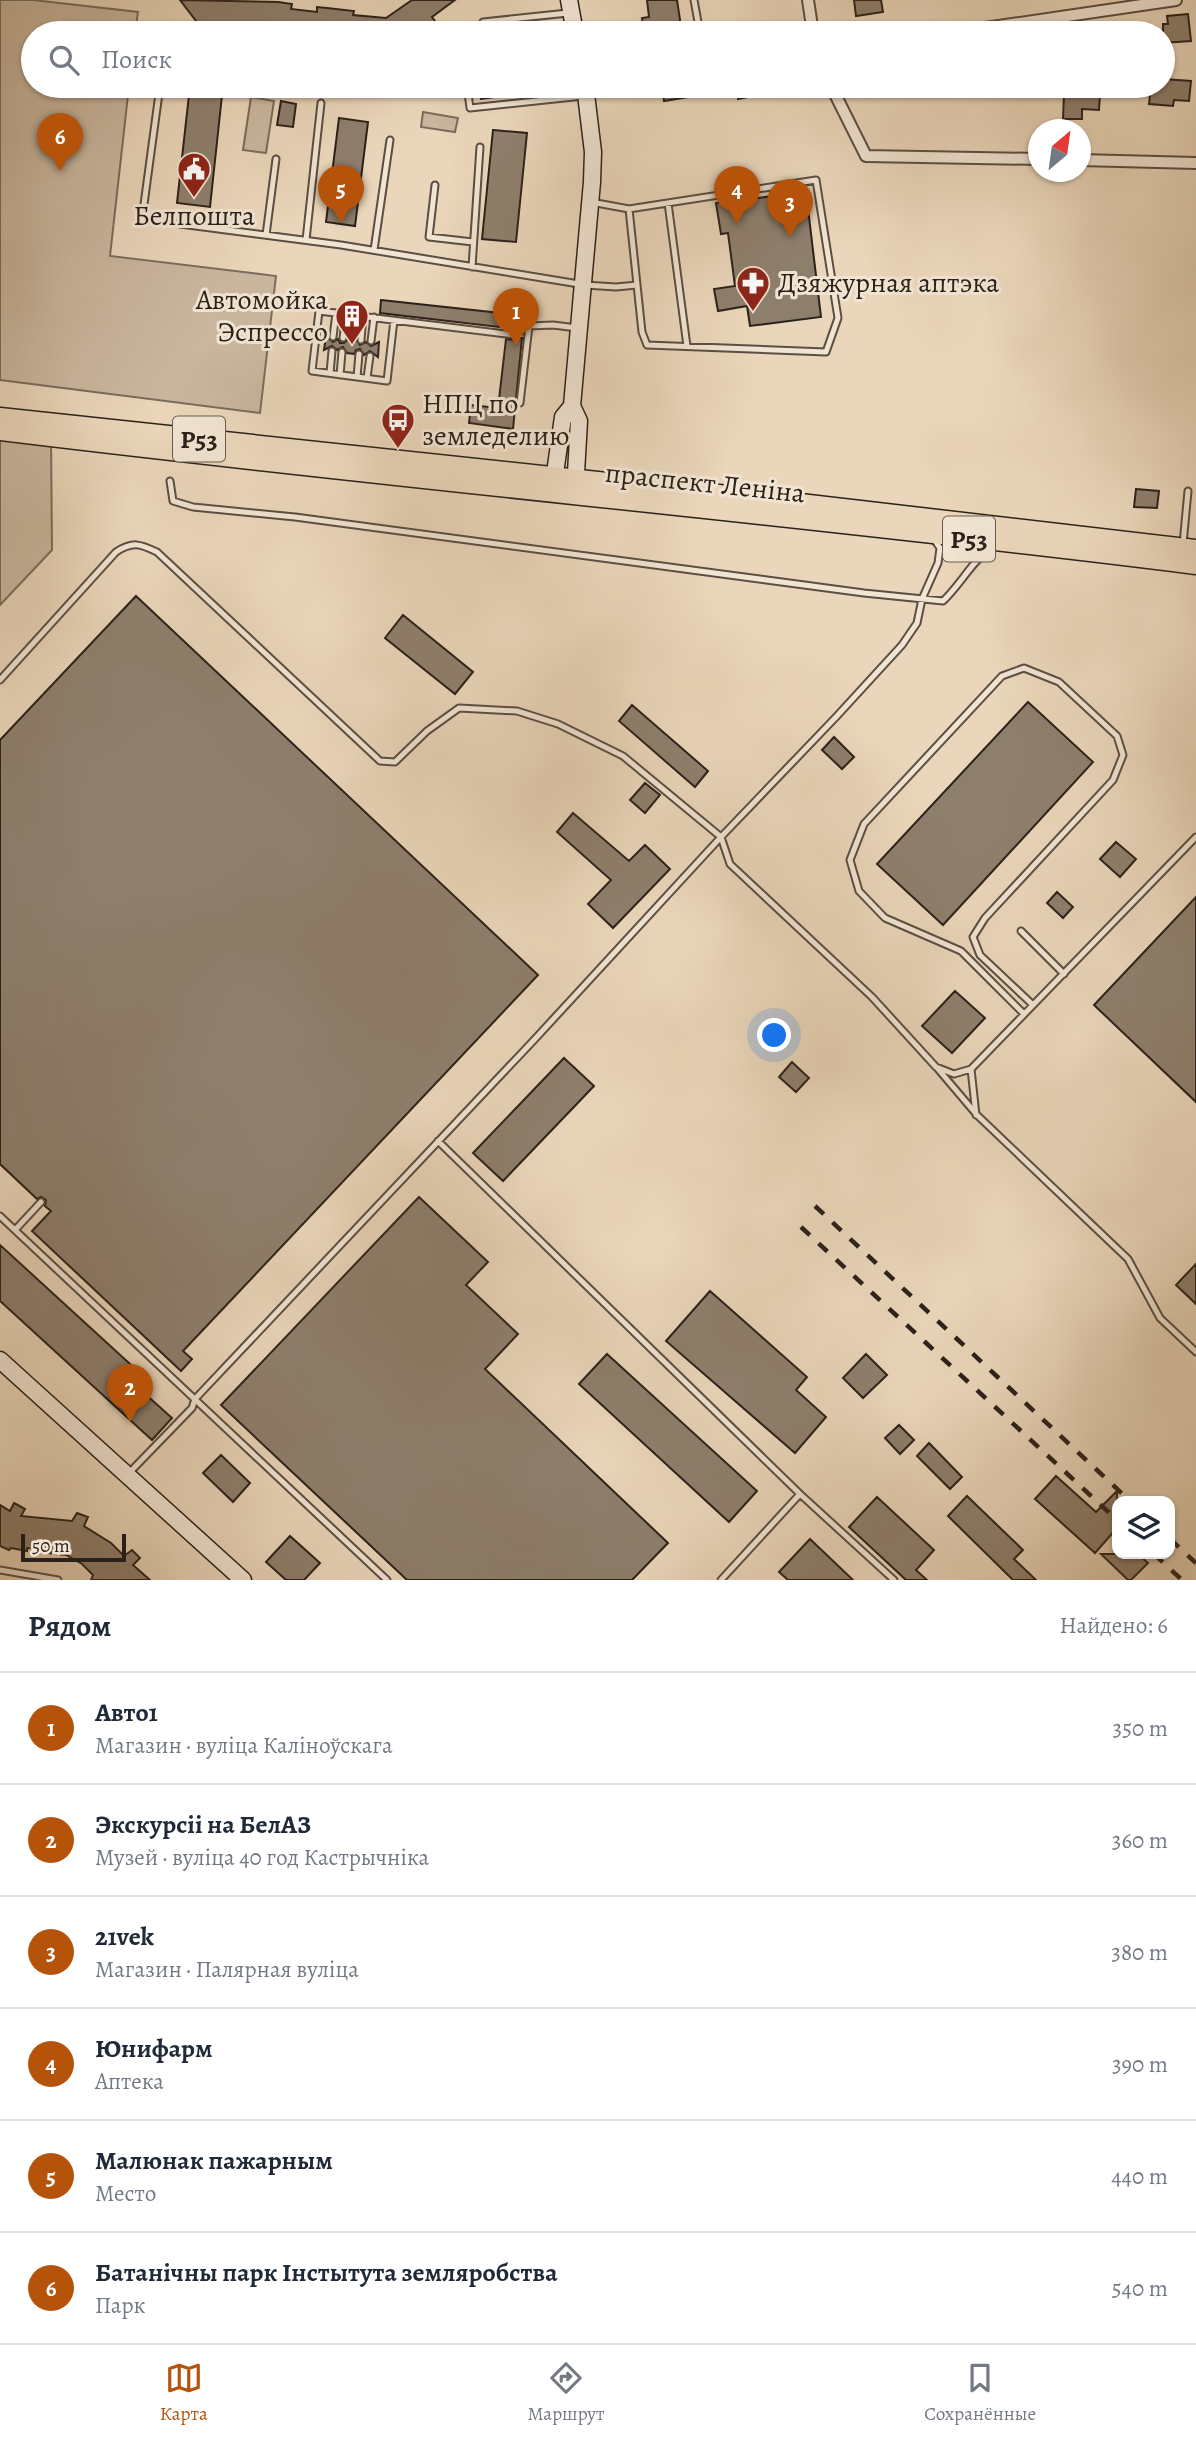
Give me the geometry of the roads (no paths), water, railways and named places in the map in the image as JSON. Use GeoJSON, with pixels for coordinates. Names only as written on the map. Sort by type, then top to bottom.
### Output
{"type":"FeatureCollection","features":[{"type":"Feature","properties":{"kind":"main road","name":"праспект Леніна"},"geometry":{"type":"LineString","coordinates":[[0,417],[553,484],[930,535],[1196,565]]}},
{"type":"Feature","properties":{"kind":"main road","name":"праспект Леніна"},"geometry":{"type":"LineString","coordinates":[[0,431],[189,454],[553,484]]}},
{"type":"Feature","properties":{"kind":"main road","name":"праспект Леніна"},"geometry":{"type":"LineString","coordinates":[[575,487],[1189,549]]}},
{"type":"Feature","properties":{"kind":"street"},"geometry":{"type":"LineString","coordinates":[[808,0],[811,21]]}},
{"type":"Feature","properties":{"kind":"street"},"geometry":{"type":"LineString","coordinates":[[1033,21],[1176,0]]}},
{"type":"Feature","properties":{"kind":"street"},"geometry":{"type":"LineString","coordinates":[[575,487],[579,421],[572,406],[585,285],[593,152],[587,98]]}},
{"type":"Feature","properties":{"kind":"street"},"geometry":{"type":"LineString","coordinates":[[837,98],[866,156],[1028,159]]}},
{"type":"Feature","properties":{"kind":"street"},"geometry":{"type":"LineString","coordinates":[[1091,160],[1196,163]]}},
{"type":"Feature","properties":{"kind":"street"},"geometry":{"type":"LineString","coordinates":[[553,484],[563,417],[572,406]]}},
{"type":"Feature","properties":{"kind":"street"},"geometry":{"type":"LineString","coordinates":[[0,1360],[243,1580]]}},
{"type":"Feature","properties":{"kind":"lane"},"geometry":{"type":"LineString","coordinates":[[694,0],[698,21]]}},
{"type":"Feature","properties":{"kind":"lane"},"geometry":{"type":"LineString","coordinates":[[488,21],[570,6]]}},
{"type":"Feature","properties":{"kind":"lane"},"geometry":{"type":"LineString","coordinates":[[158,98],[142,219],[374,250],[585,285],[637,285]]}},
{"type":"Feature","properties":{"kind":"lane"},"geometry":{"type":"LineString","coordinates":[[469,98],[470,108],[534,98]]}},
{"type":"Feature","properties":{"kind":"lane"},"geometry":{"type":"LineString","coordinates":[[306,240],[321,103]]}},
{"type":"Feature","properties":{"kind":"lane"},"geometry":{"type":"LineString","coordinates":[[374,250],[390,139]]}},
{"type":"Feature","properties":{"kind":"lane"},"geometry":{"type":"LineString","coordinates":[[472,267],[480,147]]}},
{"type":"Feature","properties":{"kind":"lane"},"geometry":{"type":"LineString","coordinates":[[267,235],[275,159]]}},
{"type":"Feature","properties":{"kind":"lane"},"geometry":{"type":"LineString","coordinates":[[591,202],[629,209],[816,180],[838,318],[826,352],[647,345],[642,332],[629,209]]}},
{"type":"Feature","properties":{"kind":"lane"},"geometry":{"type":"LineString","coordinates":[[435,185],[429,237],[473,242]]}},
{"type":"Feature","properties":{"kind":"lane"},"geometry":{"type":"LineString","coordinates":[[668,203],[687,346]]}},
{"type":"Feature","properties":{"kind":"lane"},"geometry":{"type":"LineString","coordinates":[[394,320],[387,380],[312,371],[319,311],[374,317],[514,335],[529,326],[553,325],[580,329]]}},
{"type":"Feature","properties":{"kind":"lane"},"geometry":{"type":"LineString","coordinates":[[333,337],[336,313]]}},
{"type":"Feature","properties":{"kind":"lane"},"geometry":{"type":"LineString","coordinates":[[344,338],[346,314]]}},
{"type":"Feature","properties":{"kind":"lane"},"geometry":{"type":"LineString","coordinates":[[361,340],[363,316]]}},
{"type":"Feature","properties":{"kind":"lane"},"geometry":{"type":"LineString","coordinates":[[371,341],[374,317]]}},
{"type":"Feature","properties":{"kind":"lane"},"geometry":{"type":"LineString","coordinates":[[520,403],[529,326]]}},
{"type":"Feature","properties":{"kind":"lane"},"geometry":{"type":"LineString","coordinates":[[330,373],[332,351]]}},
{"type":"Feature","properties":{"kind":"lane"},"geometry":{"type":"LineString","coordinates":[[340,375],[342,352]]}},
{"type":"Feature","properties":{"kind":"lane"},"geometry":{"type":"LineString","coordinates":[[358,377],[359,355]]}},
{"type":"Feature","properties":{"kind":"lane"},"geometry":{"type":"LineString","coordinates":[[367,378],[370,356]]}},
{"type":"Feature","properties":{"kind":"lane"},"geometry":{"type":"LineString","coordinates":[[170,481],[173,501],[193,507],[309,519],[943,601],[958,586],[976,558],[999,542]]}},
{"type":"Feature","properties":{"kind":"lane"},"geometry":{"type":"LineString","coordinates":[[1188,491],[1189,549]]}},
{"type":"Feature","properties":{"kind":"lane"},"geometry":{"type":"LineString","coordinates":[[127,1475],[192,1408],[195,1399],[902,645],[918,623],[922,599],[938,563],[940,548],[930,535]]}},
{"type":"Feature","properties":{"kind":"lane"},"geometry":{"type":"LineString","coordinates":[[0,680],[116,552],[127,545],[142,545],[157,552],[380,761],[395,762],[427,731],[459,708],[517,711],[558,724],[623,756],[720,837],[730,864],[872,997],[976,1115],[1128,1259],[1160,1318],[1196,1352]]}},
{"type":"Feature","properties":{"kind":"lane"},"geometry":{"type":"LineString","coordinates":[[1024,1014],[961,951],[885,918],[859,891],[850,860],[864,824],[1002,677],[1024,668],[1059,682],[1117,736],[1123,755],[1113,780],[985,918],[973,937],[980,955],[1033,1005]]}},
{"type":"Feature","properties":{"kind":"lane"},"geometry":{"type":"LineString","coordinates":[[936,1067],[954,1074],[971,1069],[1196,837]]}},
{"type":"Feature","properties":{"kind":"lane"},"geometry":{"type":"LineString","coordinates":[[1021,931],[1064,974]]}},
{"type":"Feature","properties":{"kind":"lane"},"geometry":{"type":"LineString","coordinates":[[971,1069],[976,1115]]}},
{"type":"Feature","properties":{"kind":"lane"},"geometry":{"type":"LineString","coordinates":[[438,1141],[800,1494],[894,1580]]}},
{"type":"Feature","properties":{"kind":"lane"},"geometry":{"type":"LineString","coordinates":[[15,1230],[41,1202]]}},
{"type":"Feature","properties":{"kind":"lane"},"geometry":{"type":"LineString","coordinates":[[0,1216],[387,1580]]}},
{"type":"Feature","properties":{"kind":"lane"},"geometry":{"type":"LineString","coordinates":[[721,1580],[800,1494]]}},
{"type":"Feature","properties":{"kind":"lane"},"geometry":{"type":"LineString","coordinates":[[0,1570],[58,1580]]}},
{"type":"Feature","properties":{"kind":"railway"},"geometry":{"type":"LineString","coordinates":[[815,1206],[1125,1496]]}},
{"type":"Feature","properties":{"kind":"railway"},"geometry":{"type":"LineString","coordinates":[[801,1227],[1112,1515]]}},
{"type":"Feature","properties":{"kind":"railway"},"geometry":{"type":"LineString","coordinates":[[1175,1544],[1196,1563]]}},
{"type":"Feature","properties":{"kind":"railway"},"geometry":{"type":"LineString","coordinates":[[1159,1559],[1182,1580]]}},
{"type":"Feature","properties":{"kind":"place","name":"Батанічны парк Інстытута земляробства"},"geometry":{"type":"Point","coordinates":[60,171]}},
{"type":"Feature","properties":{"kind":"place","name":"Белпошта"},"geometry":{"type":"Point","coordinates":[194,199]}},
{"type":"Feature","properties":{"kind":"place","name":"Малюнак пажарным"},"geometry":{"type":"Point","coordinates":[341,223]}},
{"type":"Feature","properties":{"kind":"place","name":"Юнифарм"},"geometry":{"type":"Point","coordinates":[737,224]}},
{"type":"Feature","properties":{"kind":"place","name":"21vek"},"geometry":{"type":"Point","coordinates":[790,237]}},
{"type":"Feature","properties":{"kind":"place","name":"Дзяжурная аптэка"},"geometry":{"type":"Point","coordinates":[753,313]}},
{"type":"Feature","properties":{"kind":"place","name":"Автомойка Эспрессо"},"geometry":{"type":"Point","coordinates":[352,346]}},
{"type":"Feature","properties":{"kind":"place","name":"Авто1"},"geometry":{"type":"Point","coordinates":[516,346]}},
{"type":"Feature","properties":{"kind":"place","name":"НПЦ по земледелию"},"geometry":{"type":"Point","coordinates":[398,450]}},
{"type":"Feature","properties":{"kind":"place","name":"Экскурсіі на БелАЗ"},"geometry":{"type":"Point","coordinates":[130,1422]}}]}
